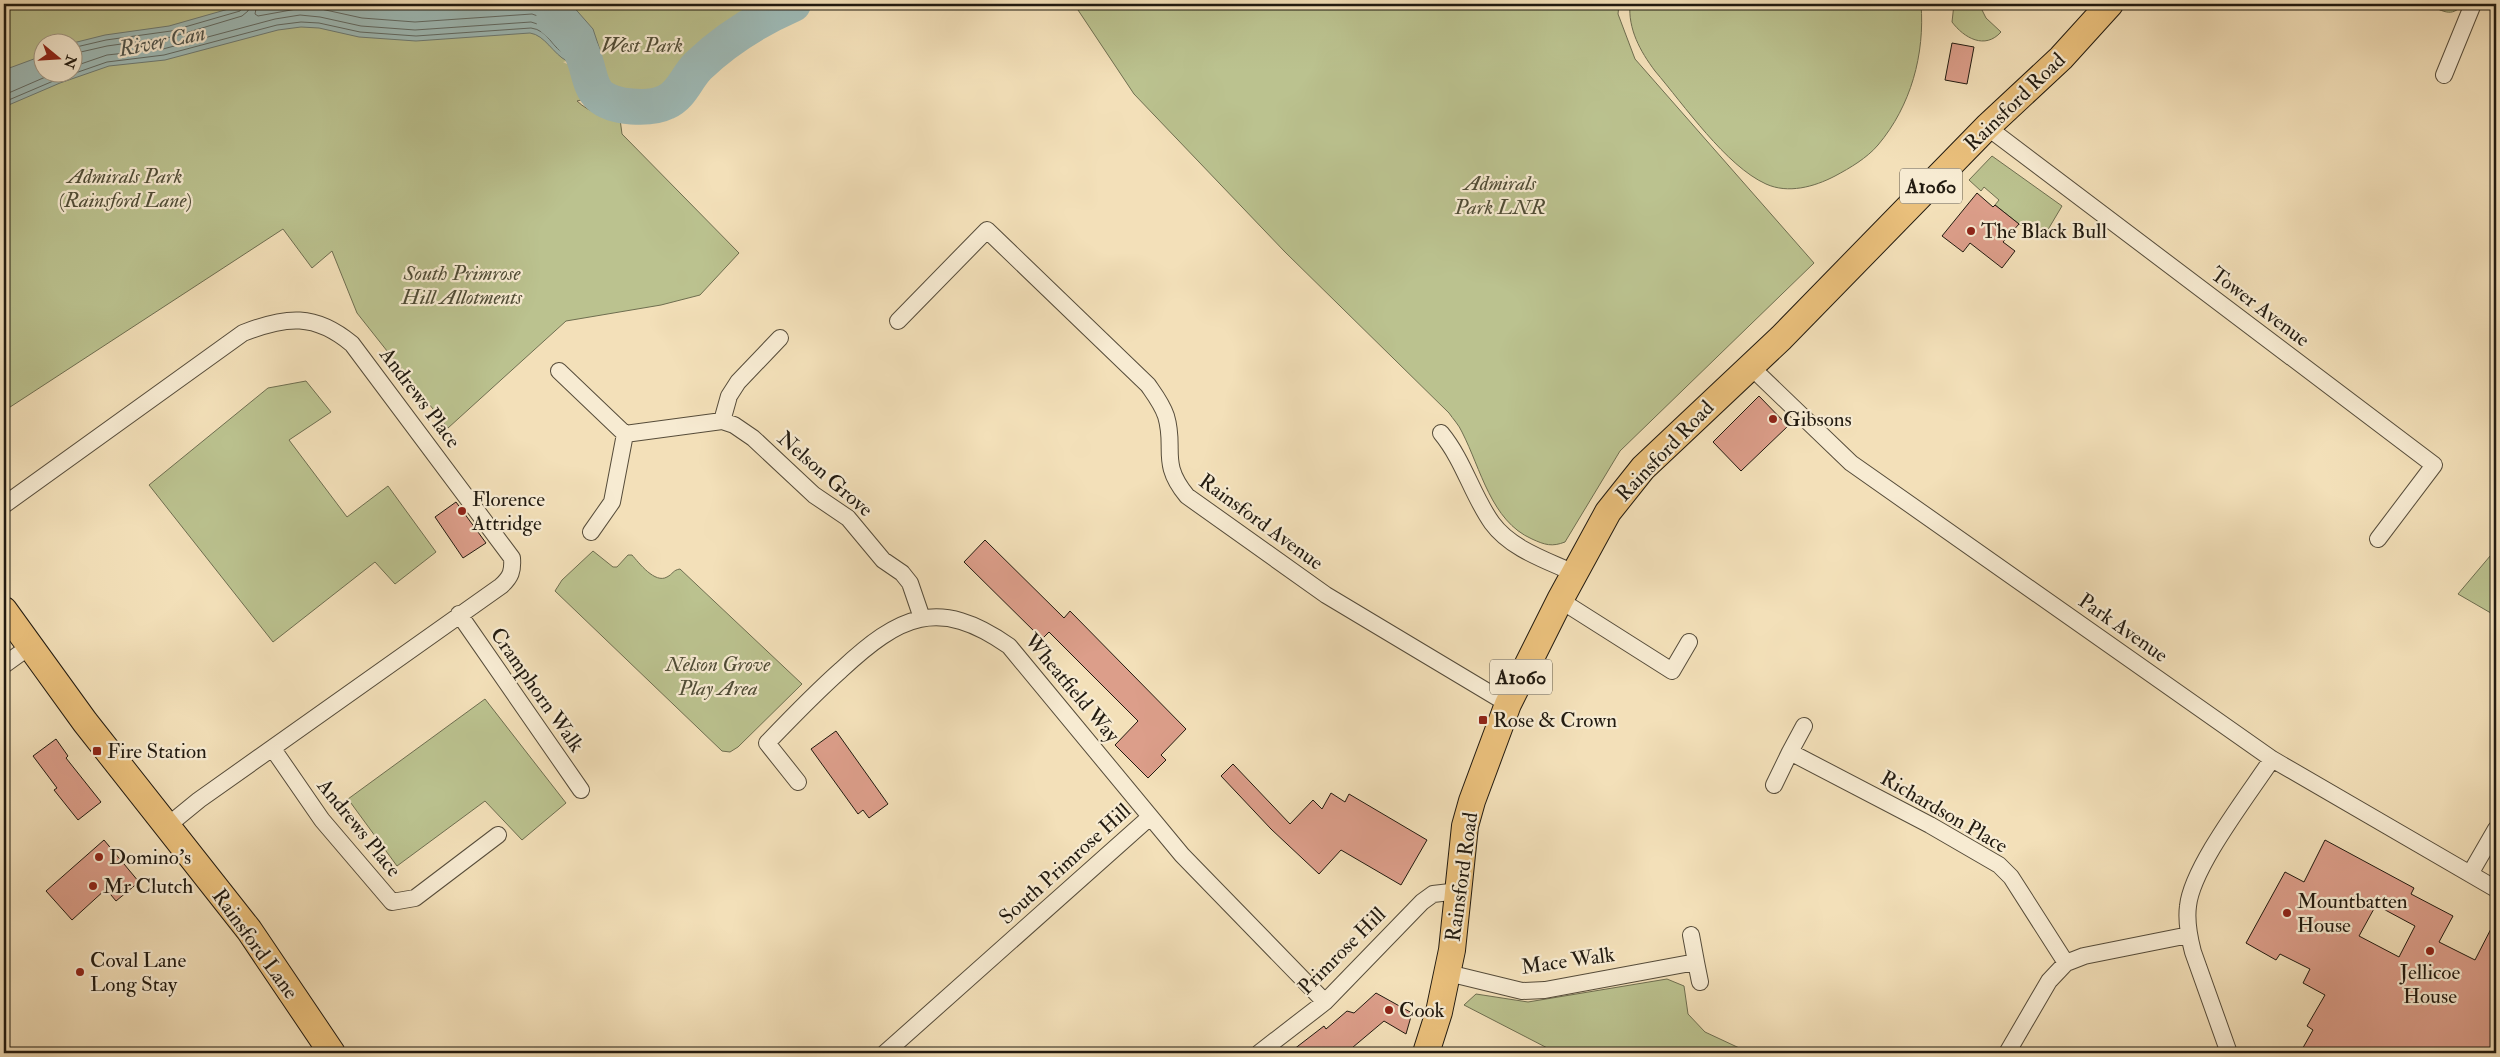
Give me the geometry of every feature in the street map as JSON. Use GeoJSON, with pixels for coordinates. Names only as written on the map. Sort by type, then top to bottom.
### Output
{"type":"FeatureCollection","features":[{"type":"Feature","properties":{"kind":"main road","name":"Rainsford Road"},"geometry":{"type":"LineString","coordinates":[[1426,1053],[1448,973],[1459,891],[1465,826],[1482,772],[1508,704],[1574,573],[1608,512],[1643,468],[1750,366],[1909,209],[1987,127],[2062,58],[2110,4]]}},
{"type":"Feature","properties":{"kind":"main road","name":"Rainsford Lane"},"geometry":{"type":"LineString","coordinates":[[4,610],[29,647],[166,827],[249,930],[332,1053]]}},
{"type":"Feature","properties":{"kind":"street"},"geometry":{"type":"LineString","coordinates":[[2444,75],[2473,4]]}},
{"type":"Feature","properties":{"kind":"street","name":"Tower Avenue"},"geometry":{"type":"LineString","coordinates":[[1987,127],[2434,465],[2378,539]]}},
{"type":"Feature","properties":{"kind":"street","name":"Rainsford Avenue"},"geometry":{"type":"LineString","coordinates":[[898,321],[987,230],[1148,385],[1160,401],[1166,417],[1170,466],[1175,482],[1187,496],[1326,596],[1508,704]]}},
{"type":"Feature","properties":{"kind":"street","name":"Andrews Place"},"geometry":{"type":"LineString","coordinates":[[4,505],[243,333],[279,322],[298,319],[316,322],[339,333],[366,360],[512,558],[513,570],[510,578],[199,800],[166,827]]}},
{"type":"Feature","properties":{"kind":"street"},"geometry":{"type":"LineString","coordinates":[[625,434],[722,421],[729,396],[738,382],[780,338]]}},
{"type":"Feature","properties":{"kind":"street","name":"Park Avenue"},"geometry":{"type":"LineString","coordinates":[[1750,366],[1851,463],[2272,759],[2496,889]]}},
{"type":"Feature","properties":{"kind":"street"},"geometry":{"type":"LineString","coordinates":[[559,371],[625,434]]}},
{"type":"Feature","properties":{"kind":"street","name":"Nelson Grove"},"geometry":{"type":"LineString","coordinates":[[722,421],[734,425],[753,438],[808,490],[848,518],[883,560],[902,573],[910,583],[922,618]]}},
{"type":"Feature","properties":{"kind":"street"},"geometry":{"type":"LineString","coordinates":[[1441,433],[1462,462],[1493,525],[1505,537],[1524,550],[1574,573]]}},
{"type":"Feature","properties":{"kind":"street"},"geometry":{"type":"LineString","coordinates":[[591,532],[612,502],[625,434]]}},
{"type":"Feature","properties":{"kind":"street"},"geometry":{"type":"LineString","coordinates":[[1560,600],[1672,671],[1689,642]]}},
{"type":"Feature","properties":{"kind":"street","name":"Cramphorn Walk"},"geometry":{"type":"LineString","coordinates":[[459,614],[581,790]]}},
{"type":"Feature","properties":{"kind":"street","name":"Wheatfield Way"},"geometry":{"type":"LineString","coordinates":[[798,782],[767,743],[816,693],[871,642],[891,628],[922,618],[943,618],[962,621],[987,630],[1010,646],[1150,817]]}},
{"type":"Feature","properties":{"kind":"street"},"geometry":{"type":"LineString","coordinates":[[4,665],[29,647]]}},
{"type":"Feature","properties":{"kind":"street"},"geometry":{"type":"LineString","coordinates":[[1774,785],[1804,726]]}},
{"type":"Feature","properties":{"kind":"street","name":"Andrews Place"},"geometry":{"type":"LineString","coordinates":[[273,749],[322,820],[392,902],[415,898],[498,836]]}},
{"type":"Feature","properties":{"kind":"street","name":"Richardson Place"},"geometry":{"type":"LineString","coordinates":[[1790,752],[1930,825],[1999,865],[2011,877],[2066,963]]}},
{"type":"Feature","properties":{"kind":"street"},"geometry":{"type":"LineString","coordinates":[[2229,1053],[2188,935],[2188,906],[2195,880],[2272,759]]}},
{"type":"Feature","properties":{"kind":"street","name":"South Primrose Hill"},"geometry":{"type":"LineString","coordinates":[[885,1053],[1150,817],[1182,855],[1324,1002]]}},
{"type":"Feature","properties":{"kind":"street"},"geometry":{"type":"LineString","coordinates":[[2470,874],[2496,829]]}},
{"type":"Feature","properties":{"kind":"street","name":"Primrose Hill"},"geometry":{"type":"LineString","coordinates":[[1259,1053],[1324,1002],[1422,902],[1433,894],[1459,891]]}},
{"type":"Feature","properties":{"kind":"street"},"geometry":{"type":"LineString","coordinates":[[1691,935],[1700,982]]}},
{"type":"Feature","properties":{"kind":"street"},"geometry":{"type":"LineString","coordinates":[[2008,1053],[2050,981],[2066,963],[2084,956],[2188,935]]}},
{"type":"Feature","properties":{"kind":"street","name":"Mace Walk"},"geometry":{"type":"LineString","coordinates":[[1448,973],[1522,991],[1545,990],[1696,962]]}},
{"type":"Feature","properties":{"kind":"green space"},"geometry":{"type":"Polygon","coordinates":[[[4,4],[752,4],[694,47],[664,85],[659,88],[648,91],[611,91],[577,101],[597,113],[620,119],[622,134],[739,253],[700,295],[661,305],[566,321],[448,428],[357,313],[332,251],[312,268],[283,229],[4,411],[4,4]]]}},
{"type":"Feature","properties":{"kind":"green space","name":"Admirals Park LNR"},"geometry":{"type":"Polygon","coordinates":[[[1074,4],[1619,4],[1618,14],[1635,59],[1814,263],[1620,451],[1565,542],[1552,545],[1541,543],[1518,531],[1506,520],[1489,493],[1461,429],[1449,413],[1285,252],[1134,94],[1074,4]]]}},
{"type":"Feature","properties":{"kind":"green space"},"geometry":{"type":"Polygon","coordinates":[[[1630,4],[1921,4],[1921,42],[1918,60],[1907,96],[1899,114],[1878,145],[1858,162],[1835,176],[1810,186],[1783,189],[1766,184],[1751,175],[1736,164],[1706,134],[1644,56],[1633,31],[1630,4]]]}},
{"type":"Feature","properties":{"kind":"green space"},"geometry":{"type":"Polygon","coordinates":[[[1954,4],[1979,4],[1986,18],[2001,32],[1995,37],[1982,41],[1975,40],[1962,33],[1952,22],[1954,4]]]}},
{"type":"Feature","properties":{"kind":"green space"},"geometry":{"type":"Polygon","coordinates":[[[2428,4],[2462,4],[2455,11],[2446,12],[2428,4]]]}},
{"type":"Feature","properties":{"kind":"green space"},"geometry":{"type":"Polygon","coordinates":[[[1992,156],[2062,206],[2043,238],[2019,224],[1995,205],[1999,200],[1984,187],[1981,191],[1969,180],[1992,156]]]}},
{"type":"Feature","properties":{"kind":"green space"},"geometry":{"type":"Polygon","coordinates":[[[306,381],[331,412],[289,440],[347,517],[388,486],[436,552],[395,584],[375,562],[273,642],[149,485],[268,388],[306,381]]]}},
{"type":"Feature","properties":{"kind":"green space"},"geometry":{"type":"Polygon","coordinates":[[[2496,549],[2496,616],[2458,594],[2496,549]]]}},
{"type":"Feature","properties":{"kind":"green space","name":"Nelson Grove Play Area"},"geometry":{"type":"Polygon","coordinates":[[[593,551],[613,567],[617,567],[628,555],[632,555],[648,572],[657,578],[667,577],[680,569],[802,684],[738,747],[730,752],[722,751],[555,591],[562,580],[593,551]]]}},
{"type":"Feature","properties":{"kind":"green space"},"geometry":{"type":"Polygon","coordinates":[[[485,699],[566,803],[522,840],[485,801],[397,866],[348,799],[485,699]]]}},
{"type":"Feature","properties":{"kind":"green space"},"geometry":{"type":"Polygon","coordinates":[[[1667,979],[1684,986],[1688,1014],[1705,1032],[1750,1053],[1557,1053],[1464,1005],[1476,994],[1528,1002],[1667,979]]]}},
{"type":"Feature","properties":{"kind":"water"},"geometry":{"type":"Polygon","coordinates":[[[246,4],[571,4],[593,29],[601,53],[567,61],[540,37],[530,33],[416,41],[359,37],[319,28],[301,27],[278,30],[165,60],[109,66],[82,75],[82,41],[105,35],[169,26],[246,4]]]}},
{"type":"Feature","properties":{"kind":"water"},"geometry":{"type":"Polygon","coordinates":[[[32,60],[32,82],[63,82],[4,107],[4,70],[32,60]]]}},
{"type":"Feature","properties":{"kind":"pier"},"geometry":{"type":"Polygon","coordinates":[[[603,52],[602,55],[567,64],[563,62],[603,52]]]}},
{"type":"Feature","properties":{"kind":"building"},"geometry":{"type":"Polygon","coordinates":[[[1952,43],[1974,47],[1967,84],[1945,80],[1952,43]]]}},
{"type":"Feature","properties":{"kind":"building","name":"The Black Bull"},"geometry":{"type":"Polygon","coordinates":[[[1977,193],[1993,207],[1995,205],[2019,224],[2003,242],[2015,251],[2002,268],[1970,243],[1963,252],[1942,236],[1977,193]]]}},
{"type":"Feature","properties":{"kind":"building"},"geometry":{"type":"Polygon","coordinates":[[[1759,396],[1788,426],[1741,471],[1713,442],[1759,396]]]}},
{"type":"Feature","properties":{"kind":"building"},"geometry":{"type":"Polygon","coordinates":[[[456,502],[486,543],[463,558],[435,517],[456,502]]]}},
{"type":"Feature","properties":{"kind":"building"},"geometry":{"type":"Polygon","coordinates":[[[985,540],[1064,618],[1070,611],[1186,729],[1161,755],[1166,760],[1148,778],[1115,745],[1138,721],[1049,632],[1042,639],[964,562],[985,540]]]}},
{"type":"Feature","properties":{"kind":"building"},"geometry":{"type":"Polygon","coordinates":[[[836,731],[888,804],[869,818],[863,810],[858,814],[811,749],[836,731]]]}},
{"type":"Feature","properties":{"kind":"building"},"geometry":{"type":"Polygon","coordinates":[[[56,739],[68,756],[66,758],[101,802],[78,820],[54,790],[57,788],[33,756],[56,739]]]}},
{"type":"Feature","properties":{"kind":"building"},"geometry":{"type":"Polygon","coordinates":[[[1233,764],[1290,824],[1313,800],[1322,809],[1331,793],[1345,802],[1349,794],[1427,840],[1401,885],[1341,850],[1319,874],[1271,829],[1221,776],[1233,764]]]}},
{"type":"Feature","properties":{"kind":"building","name":"Mr Clutch"},"geometry":{"type":"Polygon","coordinates":[[[104,840],[139,882],[116,901],[106,889],[72,920],[46,891],[104,840]]]}},
{"type":"Feature","properties":{"kind":"building"},"geometry":{"type":"Polygon","coordinates":[[[2325,840],[2414,888],[2411,894],[2453,916],[2439,942],[2475,960],[2496,919],[2496,1053],[2300,1053],[2313,1030],[2307,1026],[2325,995],[2303,983],[2310,969],[2280,954],[2276,960],[2246,943],[2285,872],[2304,882],[2325,840]],[[2376,905],[2359,936],[2399,957],[2415,926],[2376,905]]]}},
{"type":"Feature","properties":{"kind":"building"},"geometry":{"type":"Polygon","coordinates":[[[1376,993],[1412,1013],[1406,1034],[1384,1021],[1346,1053],[1289,1053],[1324,1026],[1326,1029],[1347,1011],[1354,1013],[1376,993]]]}},
{"type":"Feature","properties":{"kind":"waterway","name":"River Can"},"geometry":{"type":"LineString","coordinates":[[554,19],[579,47],[597,93],[614,103],[642,107],[659,105],[671,99],[680,91],[698,66],[719,47],[755,23],[793,4]]}},
{"type":"Feature","properties":{"kind":"place","name":"The Black Bull"},"geometry":{"type":"Point","coordinates":[1971,231]}},
{"type":"Feature","properties":{"kind":"place","name":"Gibsons"},"geometry":{"type":"Point","coordinates":[1773,419]}},
{"type":"Feature","properties":{"kind":"place","name":"Florence Attridge"},"geometry":{"type":"Point","coordinates":[462,511]}},
{"type":"Feature","properties":{"kind":"place","name":"Rose & Crown"},"geometry":{"type":"Point","coordinates":[1483,720]}},
{"type":"Feature","properties":{"kind":"place","name":"Fire Station"},"geometry":{"type":"Point","coordinates":[97,751]}},
{"type":"Feature","properties":{"kind":"place","name":"Domino's"},"geometry":{"type":"Point","coordinates":[99,857]}},
{"type":"Feature","properties":{"kind":"place","name":"Mr Clutch"},"geometry":{"type":"Point","coordinates":[93,886]}},
{"type":"Feature","properties":{"kind":"place","name":"Mountbatten House"},"geometry":{"type":"Point","coordinates":[2287,913]}},
{"type":"Feature","properties":{"kind":"place","name":"Jellicoe House"},"geometry":{"type":"Point","coordinates":[2430,951]}},
{"type":"Feature","properties":{"kind":"place","name":"Coval Lane Long Stay"},"geometry":{"type":"Point","coordinates":[80,972]}},
{"type":"Feature","properties":{"kind":"place","name":"Cook"},"geometry":{"type":"Point","coordinates":[1389,1010]}},
{"type":"Feature","properties":{"kind":"park label","name":"West Park"},"geometry":{"type":"Point","coordinates":[642,45]}},
{"type":"Feature","properties":{"kind":"park label","name":"Admirals Park (Rainsford Lane)"},"geometry":{"type":"Point","coordinates":[125,188]}},
{"type":"Feature","properties":{"kind":"park label","name":"South Primrose Hill Allotments"},"geometry":{"type":"Point","coordinates":[462,285]}}]}
